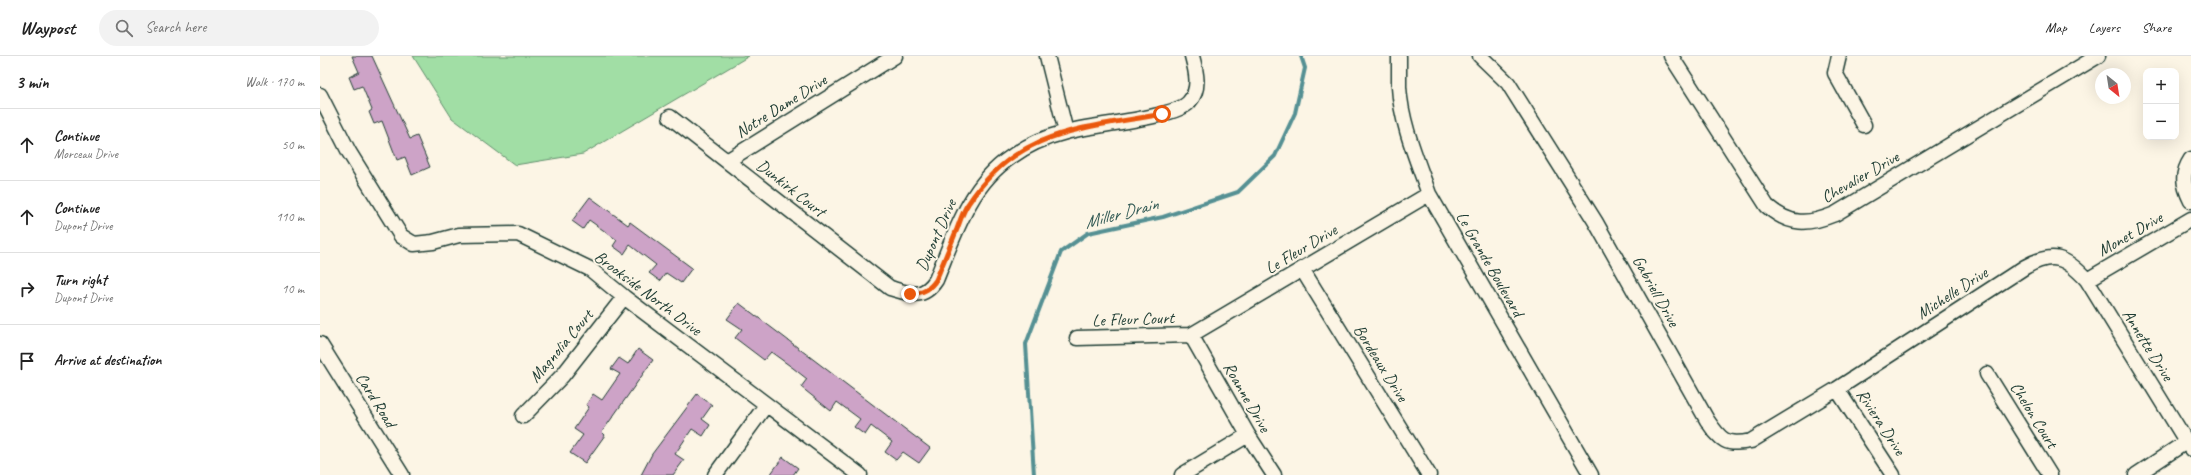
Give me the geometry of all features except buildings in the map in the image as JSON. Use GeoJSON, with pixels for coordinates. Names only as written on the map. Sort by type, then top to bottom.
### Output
{"type":"FeatureCollection","features":[{"type":"Feature","properties":{"kind":"street","name":"Notre Dame Drive"},"geometry":{"type":"LineString","coordinates":[[727,162],[895,56]]}},
{"type":"Feature","properties":{"kind":"street"},"geometry":{"type":"LineString","coordinates":[[1047,56],[1066,132]]}},
{"type":"Feature","properties":{"kind":"street","name":"Dupont Drive"},"geometry":{"type":"LineString","coordinates":[[890,288],[910,294],[921,293],[930,288],[936,280],[967,205],[986,180],[1009,158],[1034,143],[1066,132],[1162,114],[1189,103],[1195,92],[1196,82],[1192,56]]}},
{"type":"Feature","properties":{"kind":"street","name":"Le Grande Boulevard"},"geometry":{"type":"LineString","coordinates":[[1399,56],[1399,88],[1412,145],[1429,194],[1591,475]]}},
{"type":"Feature","properties":{"kind":"street","name":"Gabriell Drive"},"geometry":{"type":"LineString","coordinates":[[1480,56],[1508,83],[1595,221],[1717,435],[1725,442],[1738,443],[1751,441],[1838,389]]}},
{"type":"Feature","properties":{"kind":"street","name":"Chevalier Drive"},"geometry":{"type":"LineString","coordinates":[[1671,56],[1767,206],[1779,216],[1788,220],[1807,222],[1820,220],[1835,214],[2098,56]]}},
{"type":"Feature","properties":{"kind":"street"},"geometry":{"type":"LineString","coordinates":[[1839,56],[1835,73],[1864,125]]}},
{"type":"Feature","properties":{"kind":"street","name":"Brookside North Drive"},"geometry":{"type":"LineString","coordinates":[[320,95],[349,152],[401,236],[414,244],[433,242],[459,235],[518,234],[590,269],[624,297],[860,475]]}},
{"type":"Feature","properties":{"kind":"street","name":"Dunkirk Court"},"geometry":{"type":"LineString","coordinates":[[670,117],[890,288]]}},
{"type":"Feature","properties":{"kind":"street"},"geometry":{"type":"LineString","coordinates":[[2191,159],[2183,175],[2184,184],[2191,201]]}},
{"type":"Feature","properties":{"kind":"street","name":"Le Fleur Drive"},"geometry":{"type":"LineString","coordinates":[[1191,335],[1429,194]]}},
{"type":"Feature","properties":{"kind":"street","name":"Monet Drive"},"geometry":{"type":"LineString","coordinates":[[2087,280],[2191,219]]}},
{"type":"Feature","properties":{"kind":"street","name":"Michelle Drive"},"geometry":{"type":"LineString","coordinates":[[1838,389],[2037,260],[2047,258],[2061,259],[2077,269],[2087,280]]}},
{"type":"Feature","properties":{"kind":"street","name":"Bordeaux Drive"},"geometry":{"type":"LineString","coordinates":[[1302,269],[1427,474]]}},
{"type":"Feature","properties":{"kind":"street","name":"Annette Drive"},"geometry":{"type":"LineString","coordinates":[[2087,280],[2189,446]]}},
{"type":"Feature","properties":{"kind":"street","name":"Magnolia Court"},"geometry":{"type":"LineString","coordinates":[[523,416],[563,375],[624,297]]}},
{"type":"Feature","properties":{"kind":"street","name":"Le Fleur Court"},"geometry":{"type":"LineString","coordinates":[[1077,338],[1191,335]]}},
{"type":"Feature","properties":{"kind":"street","name":"Roanne Drive"},"geometry":{"type":"LineString","coordinates":[[1191,335],[1248,436],[1274,475]]}},
{"type":"Feature","properties":{"kind":"street","name":"Card Road"},"geometry":{"type":"LineString","coordinates":[[320,344],[402,475]]}},
{"type":"Feature","properties":{"kind":"street","name":"Chelon Court"},"geometry":{"type":"LineString","coordinates":[[1987,374],[2050,475]]}},
{"type":"Feature","properties":{"kind":"street","name":"Riviera Drive"},"geometry":{"type":"LineString","coordinates":[[1838,389],[1893,475]]}},
{"type":"Feature","properties":{"kind":"street"},"geometry":{"type":"LineString","coordinates":[[715,475],[766,405]]}},
{"type":"Feature","properties":{"kind":"street"},"geometry":{"type":"LineString","coordinates":[[1182,475],[1248,436]]}},
{"type":"Feature","properties":{"kind":"street"},"geometry":{"type":"LineString","coordinates":[[2136,475],[2189,446]]}},
{"type":"Feature","properties":{"kind":"green space"},"geometry":{"type":"Polygon","coordinates":[[[413,56],[749,56],[583,154],[515,165],[452,118],[413,56]]]}},
{"type":"Feature","properties":{"kind":"waterway","name":"Miller Drain"},"geometry":{"type":"LineString","coordinates":[[1034,475],[1026,344],[1061,252],[1088,233],[1163,217],[1238,192],[1275,156],[1295,113],[1305,68],[1301,56]]}},
{"type":"Feature","properties":{"kind":"route"},"geometry":{"type":"LineString","coordinates":[[910,294],[921,293],[930,288],[936,280],[967,205],[986,180],[1009,158],[1034,143],[1066,132],[1162,114]]}}]}
